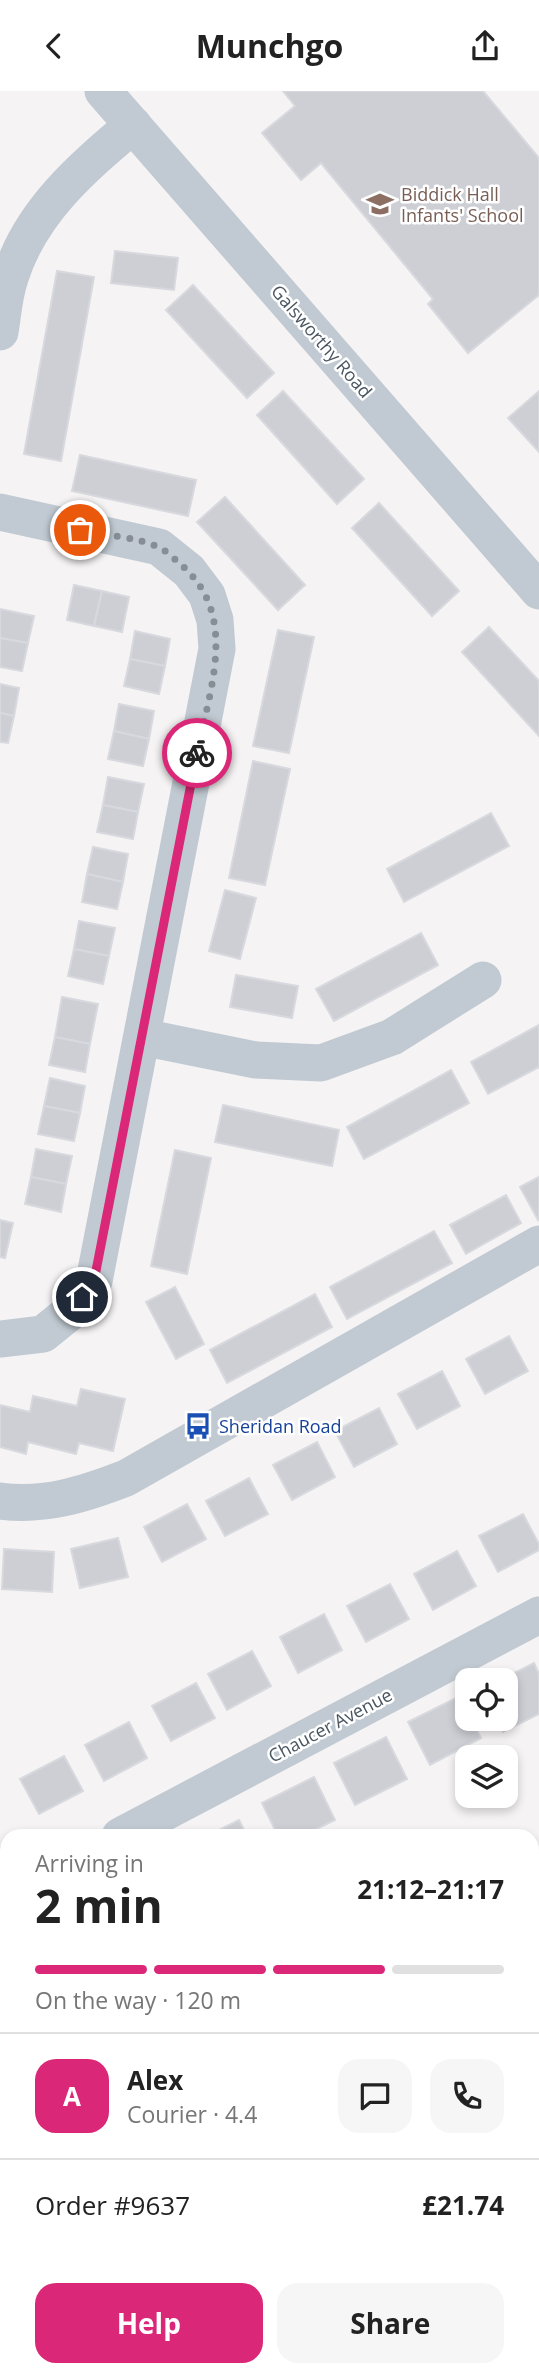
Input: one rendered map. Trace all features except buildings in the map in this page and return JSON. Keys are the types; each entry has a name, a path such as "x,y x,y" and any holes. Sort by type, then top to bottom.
{"street":[{"name":"Galsworthy Road","path":"103,91 539,591"},
{"path":"0,332 9,280 23,245 47,207 80,170 133,125"},
{"path":"0,512 159,547 189,571 207,595 215,620 217,649 94,1281 69,1313 43,1333 0,1339"},
{"path":"142,1037 257,1060 321,1063 392,1037 483,980"},
{"path":"0,1501 20,1503 75,1497 126,1478 539,1244"},
{"name":"Chaucer Avenue","path":"133,1829 539,1615"}],"way so far":[{"path":"80,530 159,547 189,571 207,595 215,620 217,649 197,753"}],"place":[{"name":"Biddick Hall Infants' School","path":"380,204"},
{"name":"Sheridan Road","path":"198,1426"}],"route":[{"path":"82,1297 94,1281 197,753"}]}
